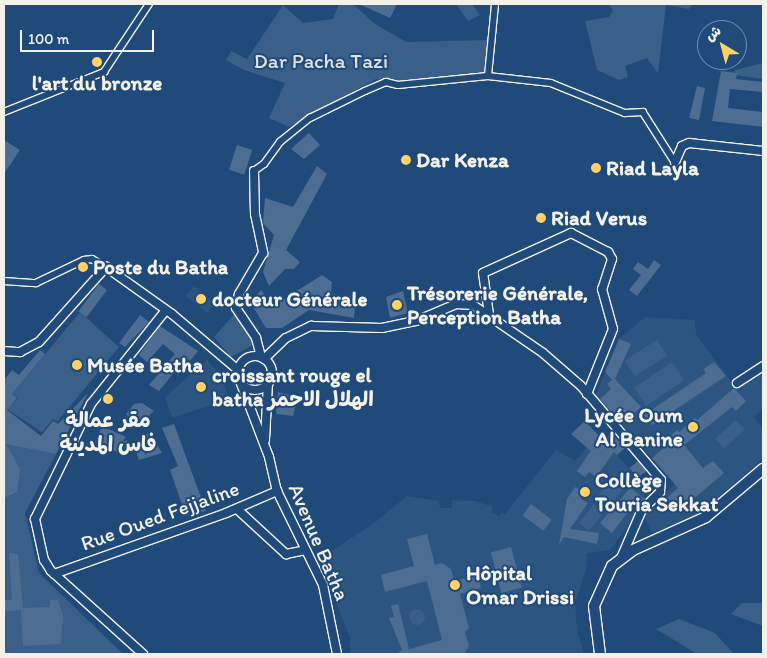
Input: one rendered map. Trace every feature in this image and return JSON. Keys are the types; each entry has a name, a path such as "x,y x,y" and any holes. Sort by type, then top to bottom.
{"main road":[{"path":"600,654 594,620 596,600 605,576 620,558 706,517 763,469"}],"street":[{"path":"4,112 104,72 148,4"},
{"path":"488,76 495,4"},
{"path":"4,281 36,283 84,260 92,259 106,266 166,310 238,370 240,381 254,389 268,382 271,370 263,358 256,338 236,308 239,294 263,254 255,214 254,171 264,164 280,142 310,118 379,85 488,76 550,83 625,113 644,112 675,162"},
{"path":"675,162 682,146 689,142 763,151"},
{"path":"489,314 484,273 571,233 608,252 612,259 602,289 613,329 587,394"},
{"path":"4,351 20,352 39,342 106,266"},
{"path":"238,370 248,357 263,358 286,338 311,326 382,328 416,321 459,303 489,314 550,358 587,394 661,480 660,492 650,502"},
{"path":"143,654 54,574 43,555 35,523 38,509 91,404 166,310"},
{"path":"737,383 763,366"},
{"name":"Avenue Batha","path":"240,381 265,444 276,491 306,550 328,602 337,654"},
{"name":"Avenue Batha","path":"265,444 268,382"},
{"name":"Rue Oued Fejjaline","path":"54,574 237,509 276,491"},
{"path":"237,509 286,554 306,550"},
{"path":"620,558 641,512"}],"shaded area":[{"name":"docteur Générale","path":"194,286 215,303 207,313 186,296"},
{"name":"Lycée Oum Al Banine","path":"645,317 695,320 696,334 736,388 763,370 763,409 754,417 763,429 763,458 703,512 652,533 643,514 675,484 596,394 619,339"},
{"name":"croissant rouge el batha الهلال الاحمر","path":"207,360 222,377 229,399 172,418 165,397"},
{"name":"Hôpital Omar Drissi","path":"599,434 637,478 651,488 643,495 648,500 610,550 587,553 586,570 575,602 577,630 584,654 350,654 350,638 319,559 373,524 407,496 439,501 440,508 452,508 452,500 476,501 493,507 491,512 499,516 502,512 505,514 556,450 575,461"}],"green space":[{"name":"Dar Pacha Tazi","path":"339,4 353,4 375,24 406,42 490,40 487,76 470,74 398,84 376,79 289,127 269,118 285,83 244,70 226,60 231,51 247,59 283,5 303,23 333,19"},
{"path":"456,4 472,4 480,15 468,21"},
{"path":"609,4 693,4 689,9 666,5 658,73 647,58 625,66 628,77 619,80 597,70 585,21 609,17 613,10"},
{"path":"763,63 763,79 734,75 735,70 747,70 747,67"},
{"path":"237,311 257,343 231,357 214,337"},
{"path":"80,312 119,347 57,422 53,419 42,432 7,409 18,398 12,394"},
{"path":"657,340 667,356 635,376 625,360"},
{"path":"672,362 684,380 646,406 634,388"},
{"path":"736,420 745,430 724,448 715,439"},
{"path":"4,443 56,454 25,513 39,573 123,654 4,654"},
{"path":"615,474 628,484 607,511 594,501"},
{"path":"594,504 604,512 589,531 579,523"},
{"path":"742,603 763,603 763,626 731,614"},
{"path":"414,609 420,609 425,614 423,623 414,625 409,620 409,614"},
{"path":"679,619 715,633 734,654 697,654 656,629"}],"building":[{"path":"359,4 397,4 390,18"},
{"path":"721,71 737,73 736,79 763,82 763,92 730,89 728,108 763,112 763,127 712,121"},
{"path":"697,86 705,88 699,120 689,118"},
{"path":"309,133 320,145 304,159 291,149"},
{"path":"4,140 20,150 4,174"},
{"path":"237,145 252,150 244,175 229,170"},
{"path":"317,166 327,174 286,250 300,262 294,269 285,269 269,286 263,272 274,235 263,223 265,198 293,207"},
{"path":"654,260 661,265 637,296 629,290 641,275 633,269 638,262 648,269"},
{"path":"322,275 332,282 331,294 356,297 354,318 309,310 282,328 266,328 250,302 261,290 273,306"},
{"path":"99,284 107,290 87,317 79,311"},
{"name":"Trésorerie Générale, Perception Batha","path":"403,291 408,313 390,318 386,297"},
{"path":"140,315 149,322 125,347 119,343"},
{"path":"160,326 198,351 190,361 186,358 159,391 149,385 175,354 163,344 147,362 139,355"},
{"path":"619,339 631,344 615,379 641,407 622,424 600,399 611,389 607,384 612,380 605,372"},
{"path":"40,350 45,354 12,394 17,398 7,410 41,436 53,421 58,424 88,393 56,454 6,444 20,469 17,492 4,498 4,380 12,370 19,375"},
{"path":"714,362 726,376 652,425 644,415 706,373 704,369"},
{"path":"734,388 746,401 736,411 732,407 684,445 703,468 713,461 724,473 691,501 682,499 669,509 662,502 678,488 652,458 673,440 670,436 677,430 679,432 695,418 697,420"},
{"path":"278,392 298,397 293,416 276,414"},
{"path":"142,403 154,411 138,426 126,414 134,404"},
{"path":"585,421 603,440 611,433 625,448 617,455 614,452 596,477 589,472 585,477 577,471 591,451 571,434"},
{"path":"174,424 206,511 186,516 170,470 178,466 162,428"},
{"path":"102,426 126,437 122,442 128,440 122,454 95,442"},
{"path":"150,433 162,453 139,460 135,448 147,444 144,435"},
{"path":"638,461 646,471 638,478 629,468"},
{"path":"575,487 585,493 581,499 588,503 570,529 599,533 597,544 564,537 559,545 567,499"},
{"path":"630,488 645,499 649,507 646,510 634,504 612,533 600,523"},
{"path":"531,504 552,520 543,531 523,515"},
{"path":"427,534 435,565 442,563 451,569 454,581 478,575 481,588 460,594 469,628 465,632 469,646 464,654 397,654 402,650 389,618 394,617 391,606 398,604 409,649 442,640 427,581 385,592 381,575 414,566 407,539"},
{"path":"511,547 522,588 502,593 491,552"},
{"path":"9,553 18,554 23,608 50,607 50,600 58,600 63,615 61,644 23,646 21,610 4,611 4,600 12,600"}],"place":[{"name":"l'art du bronze","path":"97,62"},
{"name":"Dar Kenza","path":"406,160"},
{"name":"Riad Layla","path":"596,168"},
{"name":"Riad Verus","path":"541,218"},
{"name":"Poste du Batha","path":"83,267"},
{"name":"docteur Générale","path":"201,299"},
{"name":"Trésorerie Générale, Perception Batha","path":"397,305"},
{"name":"Musée Batha","path":"77,365"},
{"name":"croissant rouge el batha الهلال الاحمر","path":"201,387"},
{"name":"مقر عمالة فاس المدينة","path":"108,399"},
{"name":"Lycée Oum Al Banine","path":"693,427"},
{"name":"Collège Touria Sekkat","path":"585,492"},
{"name":"Hôpital Omar Drissi","path":"455,585"}]}
